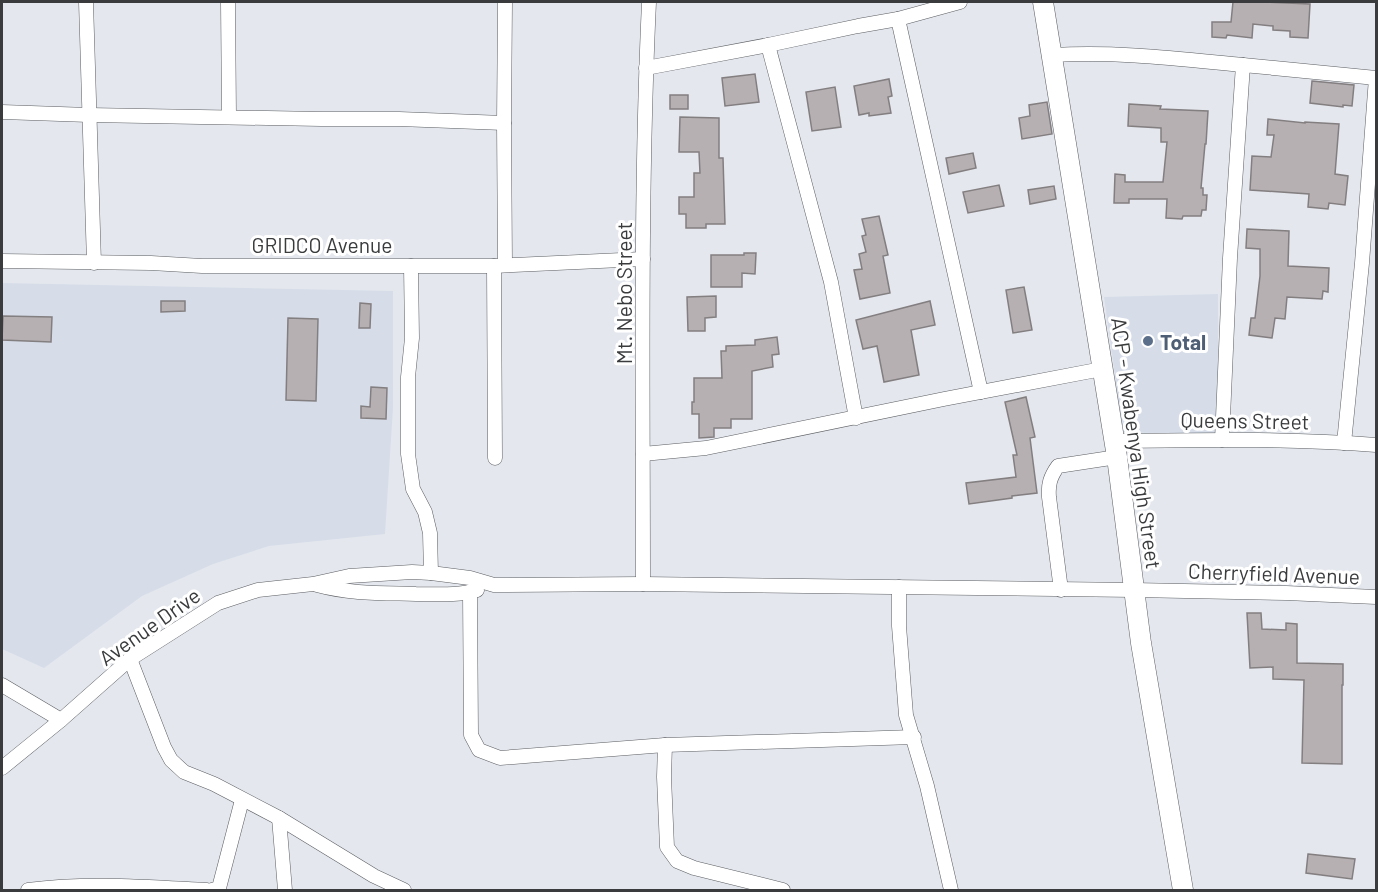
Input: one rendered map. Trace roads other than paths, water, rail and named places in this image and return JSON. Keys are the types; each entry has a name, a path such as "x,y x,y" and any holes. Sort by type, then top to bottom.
{"main road":[{"name":"ACP - Kwabenya High Street","path":"1043,2 1115,449 1141,643 1183,891"}],"street":[{"path":"86,2 94,263"},
{"path":"228,2 229,117"},
{"path":"495,458 505,2"},
{"name":"Mt. Nebo Street","path":"643,584 643,260 649,2"},
{"path":"646,68 898,19 960,2"},
{"path":"898,19 981,392"},
{"path":"768,45 831,282 856,418"},
{"path":"1053,55 1134,55 1376,78 1362,263 1344,443"},
{"path":"1221,440 1243,65"},
{"path":"2,112 504,123"},
{"name":"GRIDCO Avenue","path":"2,261 202,266 411,266 643,260"},
{"path":"411,266 412,338 408,377 408,454 413,489 425,512 430,533 431,573"},
{"path":"643,454 706,447 1102,369"},
{"name":"Queens Street","path":"1061,590 1048,487 1051,475 1058,466 1115,449 1221,440 1377,446"},
{"path":"313,584 349,576 412,572 470,578 494,585"},
{"path":"313,584 365,593 438,594 470,592 494,585"},
{"name":"Avenue Drive","path":"2,768 130,659 219,603 258,590 313,584"},
{"name":"Cherryfield Avenue","path":"494,585 643,584 1134,590 1377,597"},
{"path":"899,587 899,626 906,715 927,786 951,891"},
{"path":"470,592 471,735 478,750 500,758 665,745 914,737"},
{"path":"130,659 164,747 171,759 184,772 214,784 279,818 374,876 404,891"},
{"path":"2,685 61,720"},
{"path":"665,745 667,847 678,861 694,868 783,891"},
{"path":"28,891 57,887 96,886 210,891 219,888 243,800"},
{"path":"279,818 285,891"}],"place":[{"name":"Total","path":"1148,341"}]}
